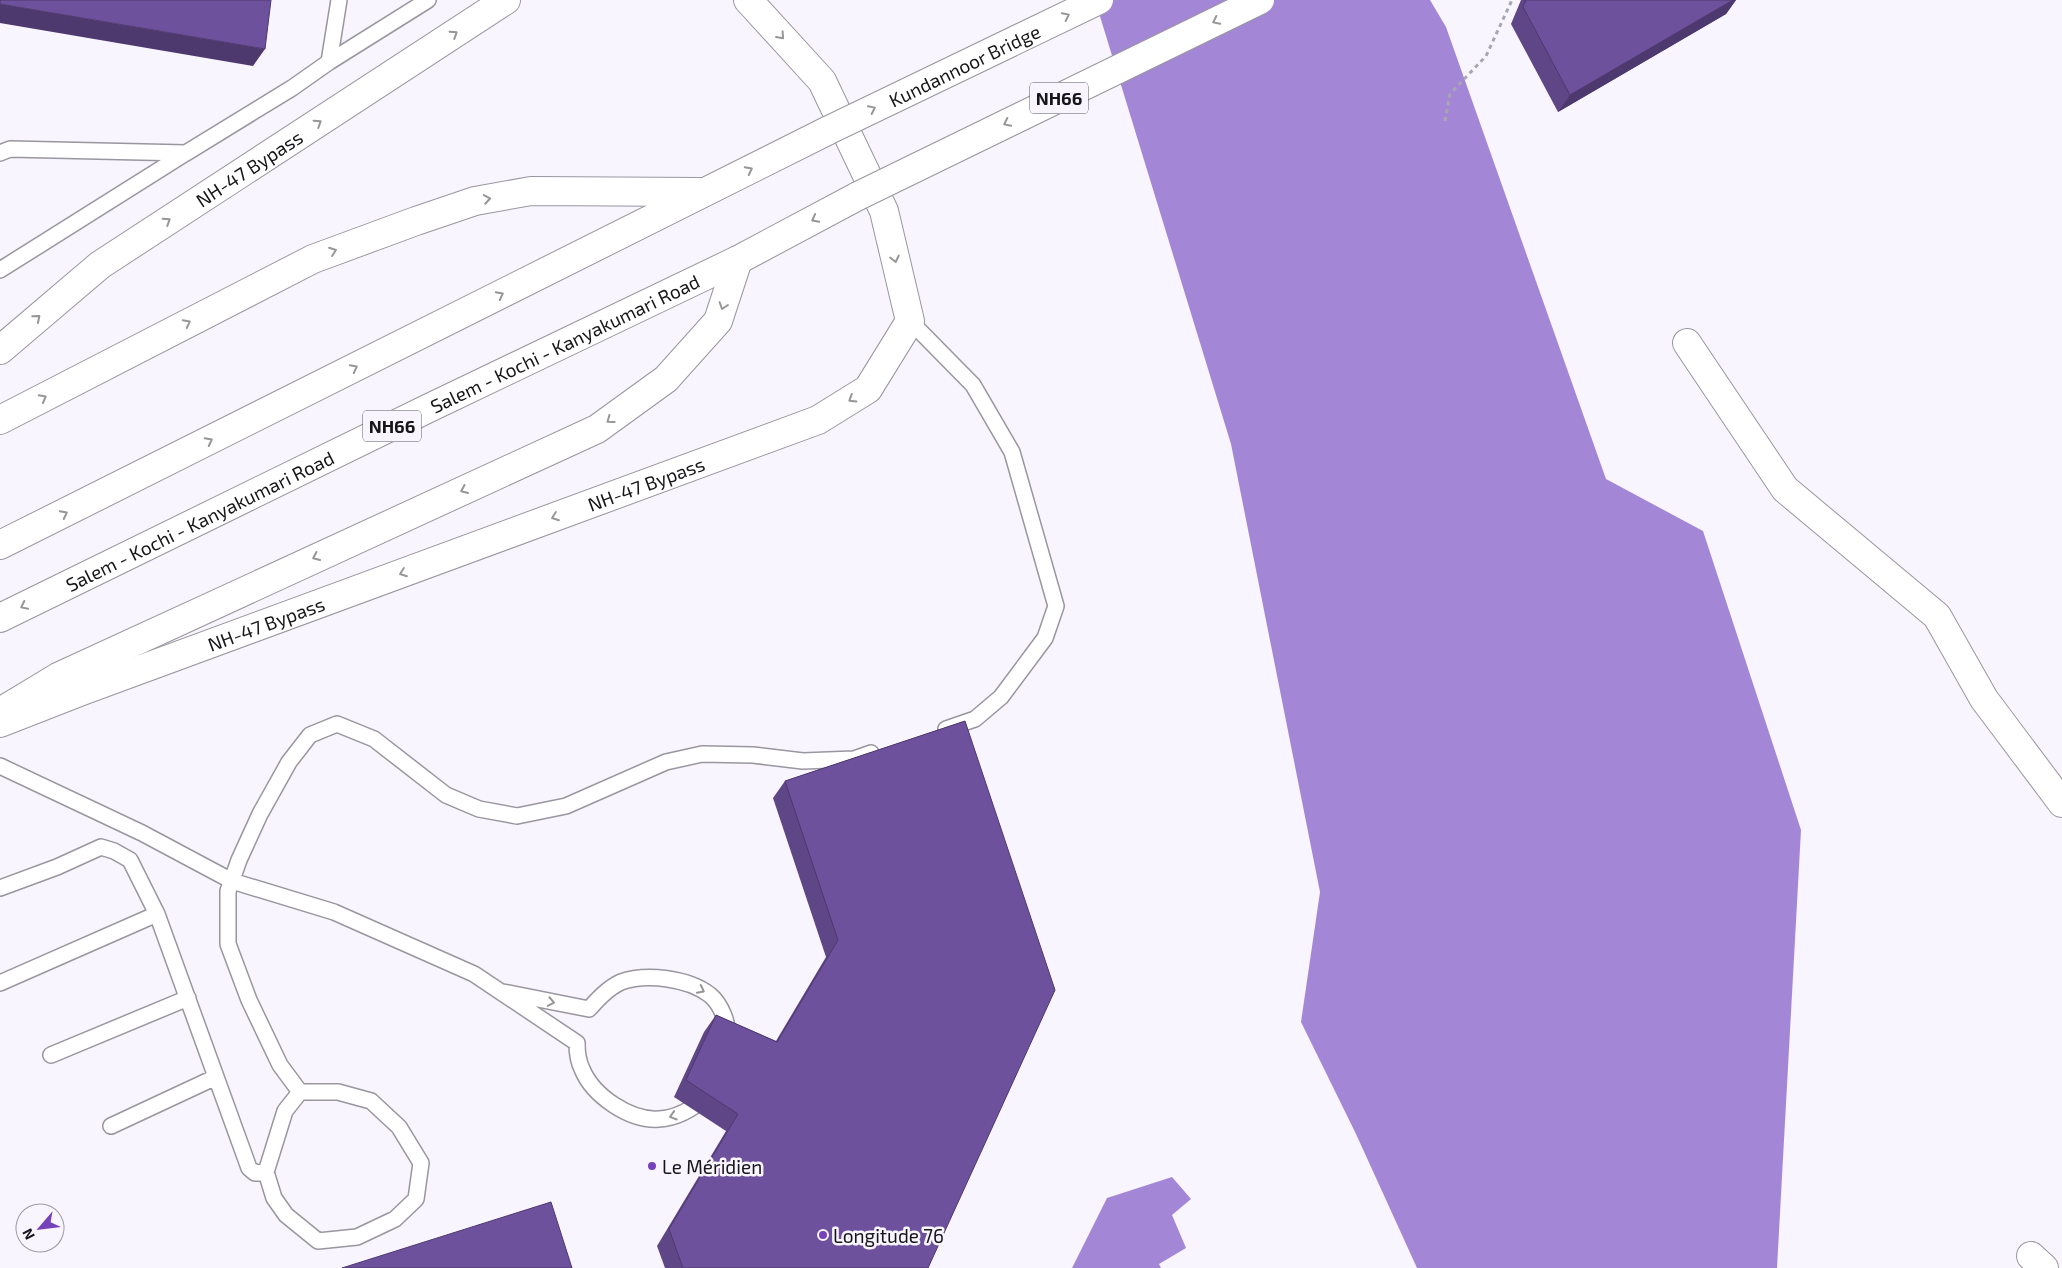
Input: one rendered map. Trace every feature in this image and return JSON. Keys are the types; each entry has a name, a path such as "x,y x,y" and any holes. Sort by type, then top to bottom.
{"main road":[{"name":"NH-47 Bypass","path":"0,350 100,265 506,0"},
{"path":"748,0 822,81 884,211 910,321"},
{"name":"Kundannoor Bridge","path":"706,192 828,130 1099,0"},
{"name":"Salem - Kochi - Kanyakumari Road","path":"0,618 428,408 738,260 858,196 1260,0"},
{"path":"0,420 312,259 475,201 531,191 706,192"},
{"path":"10,541 706,192"},
{"path":"0,712 58,677 597,430 666,379 718,321 738,260"},
{"name":"NH-47 Bypass","path":"0,723 818,420 868,389 910,321"},
{"path":"1688,343 1785,489 1937,616 1984,699 2062,803"}],"lane":[{"path":"329,62 339,0"},
{"path":"0,270 292,88 329,62 428,0"},
{"path":"0,153 10,149 186,153"},
{"path":"910,321 973,385 1012,452 1056,606 1046,638 1002,697 975,719 935,733"},
{"path":"300,1092 280,1065 272,1049 249,1000 228,944 228,891 260,814 289,762 310,734 337,724 374,739 446,796 479,810 517,816 566,806 666,762 702,754 753,755 803,761 854,759 881,750"},
{"path":"0,766 142,833 232,881 334,912 474,974 504,992 577,1043 582,1070 591,1083 604,1098 626,1113 642,1118 659,1119 672,1116 694,1108 712,1092 716,1084"},
{"path":"0,888 57,867 102,847 130,860 157,914 249,1168 255,1173 266,1172"},
{"path":"0,983 157,914"},
{"path":"504,992 588,1009 602,994 620,983 636,979 659,978 683,982 710,995 720,1008 728,1031 730,1049"},
{"path":"51,1054 188,998"},
{"path":"111,1126 216,1077"},
{"path":"300,1092 338,1092 371,1101 399,1127 421,1163 416,1199 395,1219 357,1237 318,1241 286,1215 274,1198 266,1172 285,1111 300,1092"}],"path":[{"path":"1445,121 1450,94 1486,56 1512,0"}],"shaded area":[{"path":"1095,0 1430,0 1446,27 1606,479 1703,531 1801,830 1777,1268 1417,1268 1356,1134 1301,1022 1320,892 1231,444"},
{"path":"1172,1177 1191,1199 1172,1215 1186,1248 1159,1264 1161,1268 1072,1268 1107,1198"}],"building":[{"path":"0,0 271,0 265,49 0,4"},
{"path":"1526,0 1733,0 1570,95 1523,7"},
{"name":"Le Méridien","path":"965,721 1055,990 928,1268 683,1268 669,1229 738,1114 686,1080 716,1015 777,1042 838,940 785,781"},
{"path":"551,1202 572,1268 342,1268"}],"place":[{"name":"Le Méridien","path":"652,1166"},
{"name":"Longitude 76","path":"823,1235"}]}
